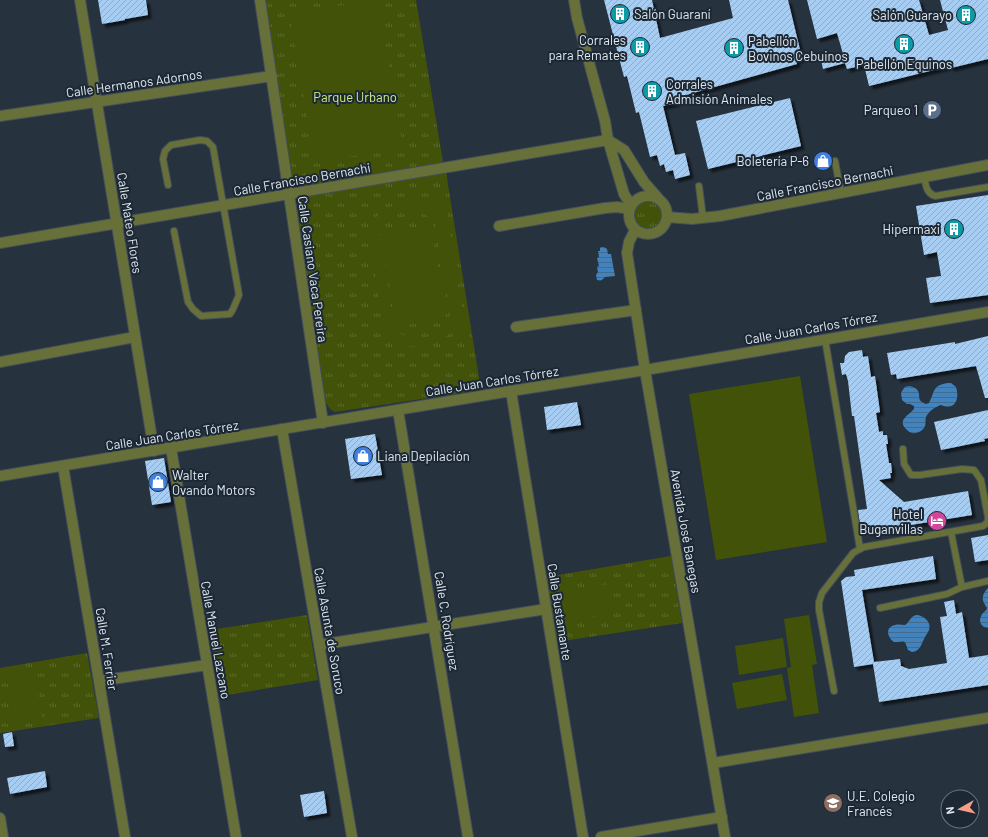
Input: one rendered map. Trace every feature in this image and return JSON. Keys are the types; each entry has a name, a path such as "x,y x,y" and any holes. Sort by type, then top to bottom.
{"street":[{"name":"Calle Mateo Flores","path":"80,0 154,451"},
{"name":"Calle Casiano Vaca Pereira","path":"260,0 323,423"},
{"path":"574,0 577,18 605,121 608,140 624,194 630,207"},
{"name":"Calle Hermanos Adornos","path":"0,116 272,76"},
{"path":"608,140 624,150 644,182 659,198 666,209 667,217 663,226 657,232 652,234 643,234 635,230 628,218 630,207 637,198 641,196 650,195 659,198"},
{"name":"Calle Francisco Bernachi","path":"0,243 608,140"},
{"name":"Calle Francisco Bernachi","path":"667,217 686,219 720,216 988,165"},
{"path":"499,226 605,208 630,207"},
{"name":"Avenida José Banegas","path":"635,230 629,242 627,253 725,837"},
{"path":"516,327 636,310"},
{"name":"Calle Juan Carlos Tórrez","path":"0,476 646,370 988,312"},
{"path":"0,362 135,337"},
{"name":"Calle Bustamante","path":"511,391 583,837"},
{"name":"Calle C. Rodríguez","path":"398,410 468,837"},
{"name":"Calle Asunta de Soruco","path":"282,429 352,837"},
{"name":"Calle Manuel Lazcano","path":"171,448 236,837"},
{"name":"Calle M. Ferrier","path":"63,466 125,837"},
{"path":"319,645 546,609"},
{"path":"99,681 207,665"},
{"path":"713,763 988,718"},
{"path":"601,837 722,817"},
{"path":"0,818 3,837"}],"lane":[{"path":"168,185 163,159 165,151 171,146 200,140 207,141 213,147 239,295 230,314 201,316 188,302 174,231"},
{"path":"835,161 842,193"},
{"path":"924,177 928,191 935,196 988,187"},
{"path":"699,186 703,218"},
{"path":"825,339 860,549"},
{"path":"834,691 819,610 819,602 822,593 853,553 864,547 983,526 987,523 988,518 981,480 974,470 962,469 911,475 904,464 903,449"},
{"path":"951,532 962,587"},
{"path":"880,608 947,594 962,587 988,581"}],"green space":[{"name":"Parque Urbano","path":"263,0 416,0 443,162 303,186 296,184 292,179"},
{"path":"378,0 403,148 315,162 290,14"},
{"path":"446,172 481,390 335,412 330,409 325,401 294,211 304,196"},
{"path":"444,198 465,329 452,331 442,340 432,344 416,347 400,343 387,332 383,325 369,237 370,229 378,215 384,210 391,206 407,203 420,204 433,209 431,200","holes":["408,211 427,215 435,224 450,313 447,322 442,329 427,338 419,339 401,334 394,329 379,230 383,222 390,216"]},
{"path":"648,201 658,205 662,215 658,225 648,229 638,225 634,215 638,205"},
{"path":"431,225 446,318 396,326 381,233"},
{"path":"800,376 827,542 716,560 689,394"},
{"path":"671,556 682,623 556,642 546,577"},
{"path":"610,584 615,613 566,621 562,591"},
{"path":"307,615 318,680 221,696 210,630"},
{"path":"809,615 817,664 812,665 819,713 794,717 787,668 791,667 784,619"},
{"path":"783,638 787,667 739,675 735,646"},
{"path":"87,653 99,718 0,733 0,668"},
{"path":"35,669 42,719 14,723 7,673"},
{"path":"782,674 787,700 737,709 732,683"}],"water":[{"path":"601,247 607,249 608,254 611,254 615,276 597,280 597,267 599,266 597,258 599,257 598,251 600,251"},
{"path":"951,383 956,387 957,400 955,403 950,406 941,405 932,410 926,417 924,428 920,432 911,433 908,431 904,426 903,420 914,409 914,406 907,404 902,400 901,393 905,387 910,386 916,388 919,393 920,400 926,404 929,403 933,392 939,385"},
{"path":"988,588 988,628 982,625 980,619 982,614 987,609 983,601 983,597"},
{"path":"917,615 927,620 930,627 920,647 912,652 908,650 906,643 894,642 890,638 888,630 895,625 907,624"}],"building":[{"path":"98,0 146,0 148,15 102,24"},
{"path":"604,0 652,0 660,38 733,18 729,0 788,0 802,58 796,61 797,64 675,98 677,103 663,106 675,155 685,153 690,175 675,179 673,170 666,172 664,164 660,166 657,155 650,157 639,112 636,113 627,76 624,77"},
{"path":"807,0 919,0 929,35 948,30 940,0 988,0 988,59 951,68 950,66 869,86 864,65 847,69 845,63 823,69 821,60 843,54 837,33 817,39"},
{"name":"Pabellón Bovinos Cebuinos","path":"790,98 801,146 708,169 696,121"},
{"name":"Hipermaxi","path":"988,195 988,295 930,303 926,278 941,276 937,252 924,255 916,206"},
{"path":"988,336 988,398 985,398 976,366 897,379 896,374 891,375 887,353 955,342 955,344"},
{"path":"862,350 863,357 868,356 871,377 875,376 880,412 876,413 879,432 883,431 883,435 887,435 888,444 886,444 889,463 891,463 891,478 879,480 904,502 968,491 972,515 868,532 867,523 860,524 858,510 867,509 848,381 846,374 842,375 840,363 844,363 845,356 849,352"},
{"path":"577,402 581,425 547,430 544,407"},
{"path":"988,410 988,438 984,439 985,441 941,450 934,422"},
{"path":"375,434 382,475 351,479 345,439"},
{"name":"Walter Ovando Motors","path":"164,458 171,502 152,505 145,461"},
{"path":"988,535 988,560 975,562 971,538"},
{"path":"933,556 936,579 862,590 874,662 900,659 901,666 909,669 947,663 940,617 947,616 944,602 954,600 956,614 962,612 969,658 988,655 988,685 879,702 873,664 854,667 841,581 846,577 855,576 854,570"},
{"path":"12,732 14,746 5,747 3,734"},
{"path":"45,771 47,787 10,794 7,778"},
{"path":"324,791 327,813 304,817 300,795"}],"place":[{"name":"Salón Guaraní","path":"620,14"},
{"name":"Salón Guarayo","path":"966,15"},
{"name":"Pabellón Equinos","path":"904,44"},
{"name":"Corrales para Remates","path":"640,47"},
{"name":"Pabellón Bovinos Cebuinos","path":"734,48"},
{"name":"Corrales Admisión Animales","path":"652,91"},
{"name":"Parqueo 1","path":"932,110"},
{"name":"Boletería P-6","path":"823,161"},
{"name":"Hipermaxi","path":"954,229"},
{"name":"Liana Depilación","path":"363,456"},
{"name":"Walter Ovando Motors","path":"158,482"},
{"name":"Hotel Buganvillas","path":"937,521"},
{"name":"U.E. Colegio Francés","path":"833,803"}]}
